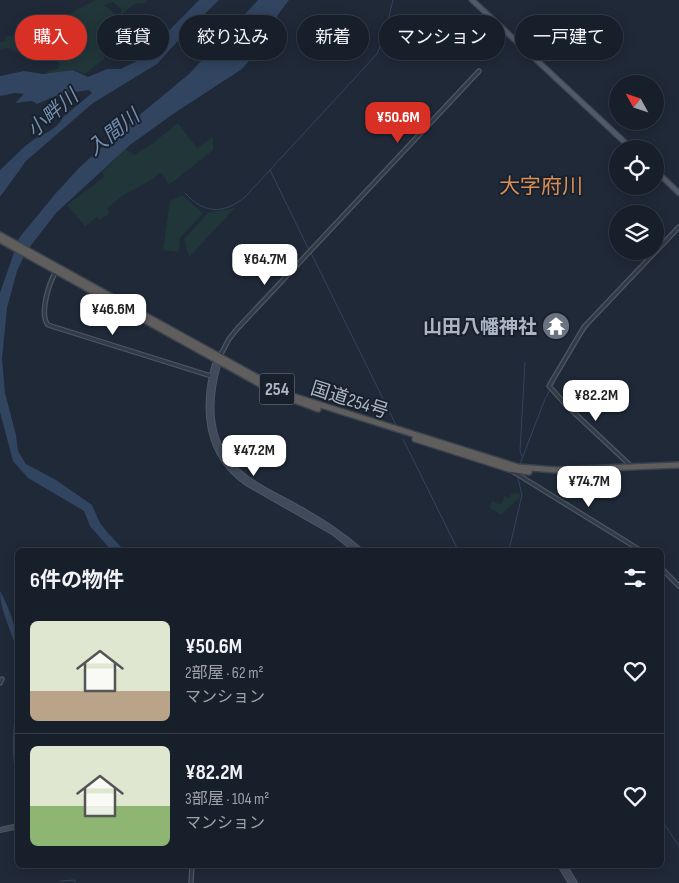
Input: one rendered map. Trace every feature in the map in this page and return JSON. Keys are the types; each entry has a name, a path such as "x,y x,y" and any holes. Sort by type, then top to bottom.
{"highway":[{"name":"国道254号","path":"0,235 55,269"},
{"name":"国道254号","path":"0,240 277,393 298,402 509,469"},
{"name":"国道254号","path":"218,360 290,396 520,469"},
{"name":"254","path":"509,469 556,470 679,466"},
{"name":"254","path":"520,469 532,472 679,466"}],"main road":[{"path":"472,0 622,140"},
{"path":"664,179 679,193"},
{"path":"218,360 211,376 207,403 211,432 219,453 228,466 248,484 334,533 353,548"},
{"path":"218,360 212,390 211,413 215,434 228,462 246,477 330,526 358,548"},
{"path":"0,830 15,827"},
{"path":"563,868 571,883"},
{"path":"564,868 575,883"}],"street":[{"path":"218,360 221,351 237,329 479,71"},
{"path":"632,467 567,406 549,386 588,323 679,227"},
{"path":"55,269 45,303 45,319 48,325 211,376"},
{"path":"509,469 637,548"},
{"path":"520,469 528,481"},
{"path":"528,481 528,476 532,472"},
{"path":"664,571 679,586"},
{"path":"191,883 192,868"}],"green space":[{"path":"96,0 146,0 146,3 134,4 121,15 121,9 113,2 104,5 116,15 97,15 97,60 103,60 85,74 76,70 48,76 47,71 58,69 60,64 54,60 87,60 87,15 69,15"},
{"path":"15,34 15,51 8,48 0,49 0,42 6,41 5,37"},
{"path":"178,123 197,148 213,137 213,150 173,182 168,184 165,177 160,173 107,208 110,213 100,220 97,217 85,226 67,205 104,177 102,172 126,149 134,155"},
{"path":"182,195 203,213 180,238 179,252 163,250 170,201"},
{"path":"236,207 189,257 184,239 208,213"},
{"path":"515,492 521,496 501,515 490,508 492,501 501,505 505,496 509,498"}],"water":[{"path":"199,0 219,0 204,15 184,15"},
{"path":"258,0 289,0 278,15 244,15"},
{"path":"179,20 179,40 169,51 169,31"},
{"path":"139,60 161,60 93,103 26,161 0,197 0,170 29,143 57,126 63,117 92,93 89,90 61,94 37,104 32,101 15,103 24,94 15,93 0,96 0,76 24,71 43,74 73,70 88,77 107,69 121,69"},
{"path":"202,60 250,60 242,69 173,114 130,145 56,213 26,252 17,271 7,308 2,359 5,393 16,435 18,451 26,464 56,480 92,505 100,523 122,548 109,548 90,526 84,511 28,478 13,461 0,412 0,293 19,238 80,167 189,74"},
{"path":"0,591 13,622 15,647 2,607"},
{"path":"15,715 15,771 13,743"}],"waterway":[{"path":"185,193 199,205 214,210 230,206 246,196 377,54 383,40 393,0"},
{"path":"270,170 309,250"},
{"path":"667,242 679,230"},
{"path":"311,253 397,427"},
{"path":"577,342 592,321"},
{"path":"522,456 520,451 525,362"},
{"path":"520,464 545,399 564,364"},
{"path":"403,439 457,548"},
{"path":"509,548 522,495 518,478"},
{"path":"664,824 679,846"},
{"path":"60,881 75,880 75,883"}],"place":[{"name":"山田八幡神社","path":"556,326"}],"district":[{"name":"大字府川","path":"541,186"}],"water label":[{"name":"小畔川","path":"52,113"},
{"name":"入間川","path":"113,132"}]}
